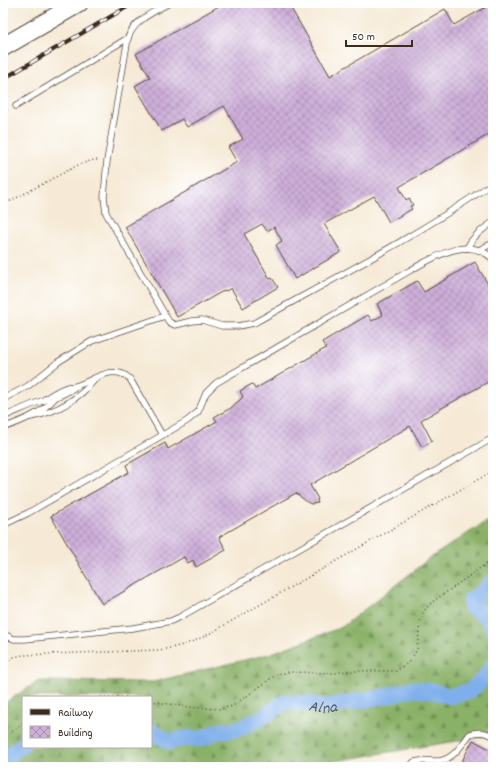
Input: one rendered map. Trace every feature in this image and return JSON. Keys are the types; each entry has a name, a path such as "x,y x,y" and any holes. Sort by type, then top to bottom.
{"highway":[{"path":"3,33 55,3"},
{"path":"3,47 79,3"}],"lane":[{"path":"169,3 146,16 131,30 128,38 107,161 104,197 106,213 169,322 175,325 202,320 222,326 238,326 254,323 407,239 454,210 493,183"},
{"path":"16,106 128,38"},
{"path":"467,248 477,234 493,222"},
{"path":"479,250 489,245"},
{"path":"3,525 28,513 161,432 194,416 200,408 206,393 225,377 434,258 451,250 467,248 479,250 493,259"},
{"path":"3,399 28,386 58,362 92,341 165,316"},
{"path":"3,417 69,392 76,386 97,376 108,373 116,373 130,379 161,432"},
{"path":"3,428 31,417 44,414 77,398 97,376"},
{"path":"42,401 66,387 76,386"},
{"path":"31,417 49,405 55,398"},
{"path":"3,645 5,635 25,639 132,628 170,620 226,591 493,438"},
{"path":"410,767 414,762 422,760 442,761 453,755 470,734 485,732 493,736"}],"path":[{"path":"3,205 80,164 94,160 107,161"},
{"path":"3,663 14,657 24,655 162,650 194,641 216,630 493,471"},
{"path":"152,701 187,707 220,709 233,706 277,674 289,672 335,673 347,671 382,672 396,670 408,663 417,650 420,622 424,611 431,602 493,559"},
{"path":"3,739 22,724"}],"green space":[{"path":"493,517 493,735 323,763 320,767 3,767 3,704 39,681 153,682 269,654 342,627 430,558"}],"building":[{"path":"224,3 288,3 330,76 445,9 454,25 488,6 493,16 493,132 399,187 406,200 409,198 413,205 410,206 412,209 389,222 374,196 324,224 341,252 295,279 276,245 282,241 274,227 267,231 262,224 244,234 270,279 272,278 278,287 243,308 231,288 177,317 125,227 237,162 228,147 243,139 224,106 187,127 182,119 162,131 135,86 150,77 136,54"},
{"path":"475,262 493,293 493,379 421,420 432,441 422,447 410,426 310,485 318,499 318,503 311,504 296,493 219,537 226,550 196,567 193,560 188,563 184,557 102,604 51,516 129,472 126,465 165,443 168,449 217,421 214,417 231,408 243,397 240,391 252,384 255,389 326,348 322,342 368,315 372,321 383,315 377,304 417,281 424,292"},
{"path":"473,740 493,751 493,767 459,767"}],"waterway":[{"name":"Alna","path":"493,581 487,588 471,600 471,607 487,617 493,629"},
{"name":"Alna","path":"152,732 170,742 186,738 201,739 218,731 238,729 263,717 285,702 304,703 325,707 386,696 410,689 433,691 450,696 470,691 487,675 493,665"},
{"name":"Alna","path":"3,760 22,745"}],"railway":[{"path":"3,79 134,3"}]}
